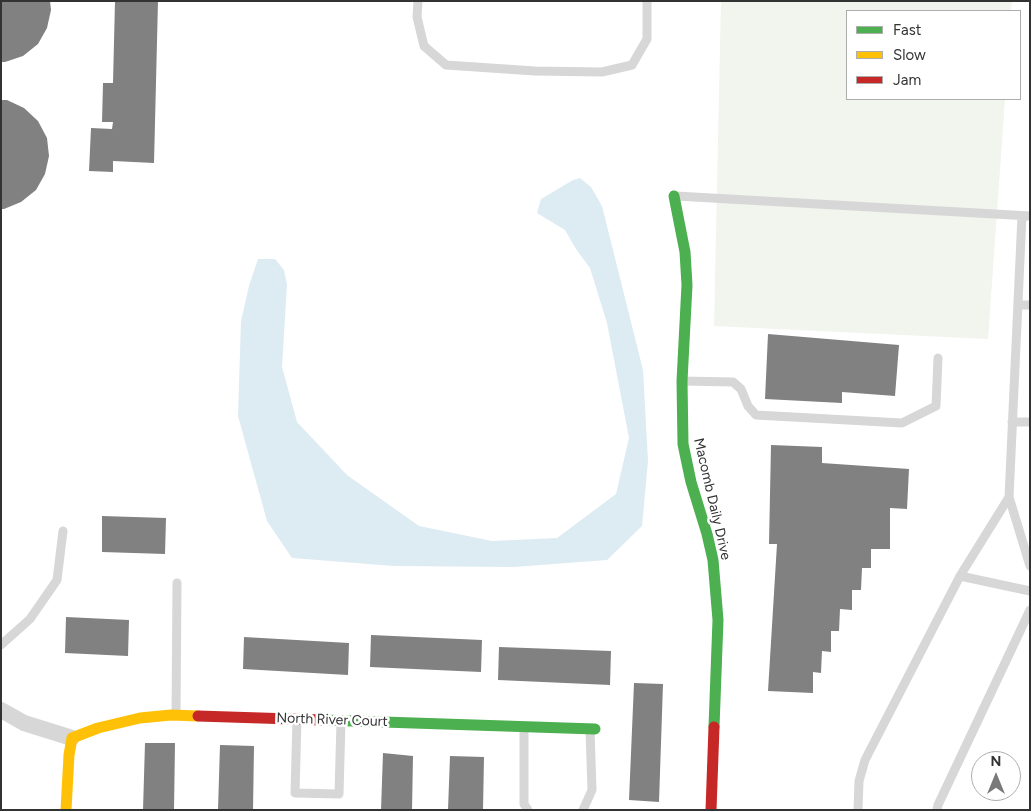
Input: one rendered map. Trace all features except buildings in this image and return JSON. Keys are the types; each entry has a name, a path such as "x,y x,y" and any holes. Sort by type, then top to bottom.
{"street":[{"name":"Macomb Daily Drive","path":"674,196 685,252 687,285 682,381 683,444 691,482 713,560 718,620 711,810"},
{"path":"1,710 24,723 72,738 66,810"},
{"name":"North River Court","path":"72,738 98,728 140,718 176,715 592,729"}],"lane":[{"path":"418,1 417,17 424,46 446,65 535,71 602,72 632,65 647,39 647,1"},
{"path":"674,196 1026,216 1018,304 1009,497 1030,566"},
{"path":"1018,304 1030,305"},
{"path":"682,381 732,382 741,389 748,406 756,415 902,422 936,406 938,358"},
{"path":"1012,422 1030,422"},
{"path":"858,810 860,781 865,760 960,576 1009,497"},
{"path":"1,645 30,619 57,580 63,531"},
{"path":"960,576 1030,591"},
{"path":"176,715 177,582"},
{"path":"937,810 1030,610"},
{"path":"297,719 295,793 339,794 341,721"},
{"path":"524,727 524,804 528,810"},
{"path":"583,810 592,790 592,729"}],"shaded area":[{"path":"721,1 1012,1 1011,10 846,10 846,100 1005,100 988,339 714,326"},
{"path":"580,178 591,187 602,206 643,370 648,461 642,526 607,560 514,567 394,566 292,558 267,521 238,416 241,321 249,286 258,259 275,259 284,270 287,285 282,367 297,422 347,475 419,526 492,541 557,538 616,494 629,438 607,323 590,268 565,230 537,213 541,199 573,180"}],"traffic: fast":[{"path":"674,196 685,252 687,285 682,381 683,444 691,482 713,560 718,620 714,727"},
{"path":"323,720 595,729"}],"traffic: slow":[{"path":"66,810 69,755 72,738 98,728 140,718 171,715 198,716"}],"traffic: jam":[{"path":"198,716 323,720"},
{"path":"711,810 714,727"}]}
